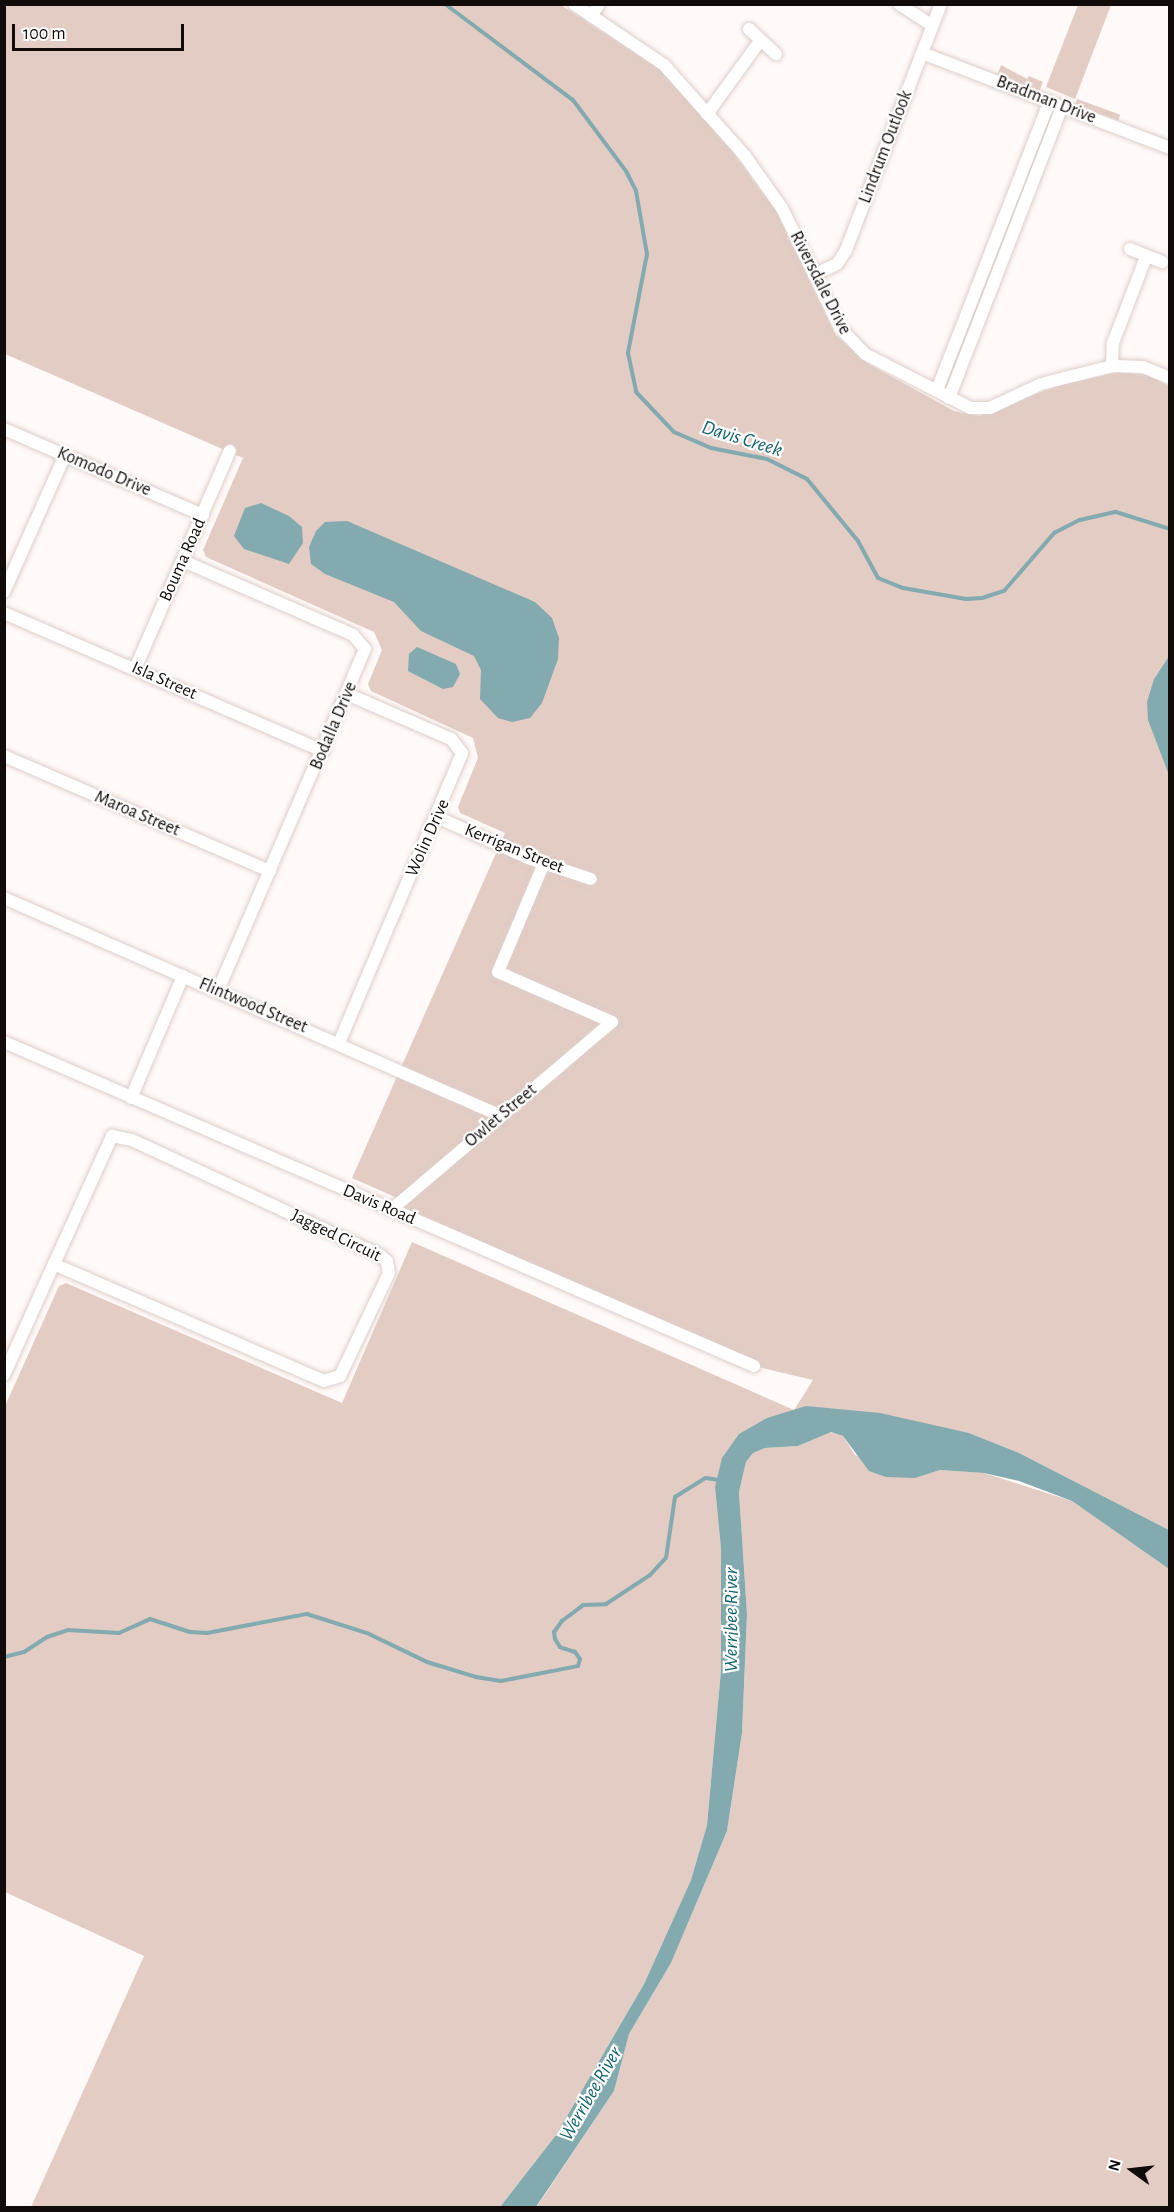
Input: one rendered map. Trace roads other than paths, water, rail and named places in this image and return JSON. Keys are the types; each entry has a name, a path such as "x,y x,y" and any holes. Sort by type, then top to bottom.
{"street":[{"name":"Riversdale Drive","path":"574,4 664,65 771,191 833,317 856,348 970,408 984,409 1059,378 1112,366 1143,367 1170,378"},
{"path":"591,16 599,4"},
{"path":"899,4 933,26"},
{"name":"Lindrum Outlook","path":"814,275 834,266 843,256 941,4"},
{"path":"749,29 776,54"},
{"path":"707,114 760,41"},
{"name":"Bradman Drive","path":"922,53 1170,148"},
{"path":"937,390 1049,102"},
{"path":"949,398 1062,106"},
{"path":"1017,183 1031,188"},
{"path":"1130,249 1163,262"},
{"path":"1112,366 1113,343 1146,257"},
{"path":"973,298 986,304"},
{"name":"Komodo Drive","path":"4,429 202,515"},
{"name":"Bouma Road","path":"135,669 230,451"},
{"path":"4,592 8,574 65,455"},
{"name":"Bodalla Drive","path":"183,561 358,638 364,645 364,654 218,991"},
{"name":"Isla Street","path":"4,613 323,751"},
{"name":"Wolin Drive","path":"339,1043 461,763 461,748 451,739 347,694"},
{"name":"Maroa Street","path":"4,756 270,871"},
{"name":"Kerrigan Street","path":"437,818 544,863 591,879"},
{"name":"Owlet Street","path":"391,1210 612,1022 498,972 544,863"},
{"name":"Flintwood Street","path":"4,898 501,1116"},
{"path":"130,1098 183,976"},
{"name":"Davis Road","path":"5,1045 754,1366"},
{"name":"Jagged Circuit","path":"4,1375 54,1264 112,1136 132,1140 380,1255 387,1261 389,1273 340,1376 324,1381 54,1264"}],"water":[{"path":"261,503 289,516 302,527 303,543 289,564 244,549 234,536 245,508"},
{"path":"347,521 535,602 552,618 559,638 558,659 542,703 530,718 512,722 498,718 480,699 481,670 474,656 421,631 394,602 325,574 311,564 309,547 316,531 325,522"},
{"path":"417,647 456,664 460,674 453,687 443,689 408,671 409,654"},
{"path":"1169,656 1169,775 1148,720 1147,702 1154,679"},
{"name":"Werribee River","path":"806,1406 880,1413 969,1433 1019,1453 1169,1530 1169,1569 1072,1501 1019,1481 984,1473 940,1470 915,1478 886,1477 869,1471 843,1436 831,1432 798,1446 765,1448 753,1453 746,1462 739,1492 747,1614 742,1733 727,1831 671,1963 629,2034 614,2091 536,2207 500,2207 556,2135 644,1984 691,1880 707,1825 721,1670 721,1549 715,1487 722,1458 739,1434 767,1418"}],"waterway":[{"name":"Davis Creek","path":"445,4 573,100 626,171 636,191 647,254 628,353 636,392 674,432 711,448 767,459 807,479 858,541 878,578 903,588 966,599 982,598 1004,591 1054,533 1080,520 1116,512 1170,529"},
{"path":"4,1657 24,1652 47,1637 68,1630 119,1633 150,1619 190,1632 207,1633 307,1614 367,1633 427,1662 476,1677 501,1681 578,1666 580,1659 575,1652 560,1647 555,1639 554,1632 562,1621 583,1605 606,1604 650,1575 666,1558 675,1497 706,1478 719,1480"}]}
